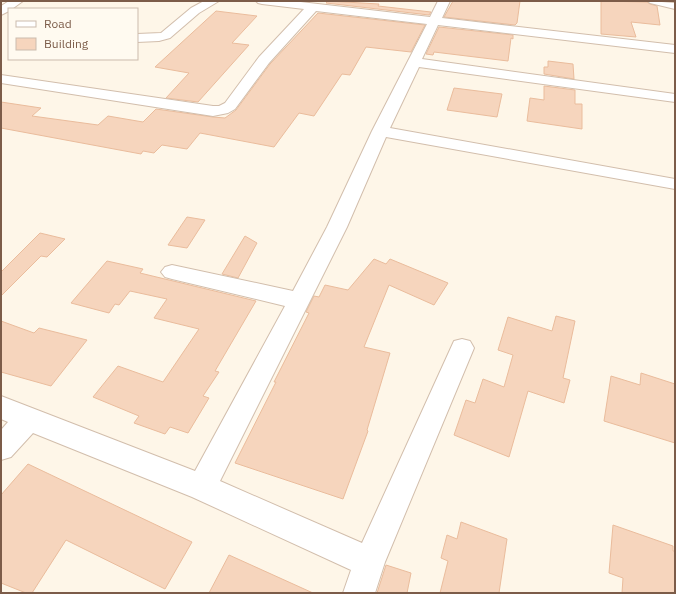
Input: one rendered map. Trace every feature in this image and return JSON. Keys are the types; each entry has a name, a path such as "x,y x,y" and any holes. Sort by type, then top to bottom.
{"street":[{"path":"1,11 17,1"},
{"path":"138,38 154,39 170,34 194,12 213,1"},
{"path":"262,1 675,49"},
{"path":"202,487 300,301 337,227 380,131 444,1"},
{"path":"654,1 675,6"},
{"path":"1,79 205,110 223,110 230,106 264,60 312,7"},
{"path":"414,62 675,98"},
{"path":"380,131 675,184"},
{"path":"172,272 300,301"},
{"path":"359,593 369,562 462,348"},
{"path":"1,407 202,487 369,562"},
{"path":"1,448 28,419"}],"building":[{"path":"328,1 379,4 378,6 431,12 429,15 326,3"},
{"path":"453,1 520,1 517,23 515,25 444,17"},
{"path":"601,1 647,2 657,6 660,25 631,22 636,37 601,34"},
{"path":"216,11 257,16 232,43 249,45 198,102 166,98 189,73 155,67"},
{"path":"318,13 425,25 411,52 366,47 350,75 342,74 314,116 299,113 274,147 200,133 187,149 162,145 154,153 143,151 141,154 1,128 1,102 41,108 32,116 98,125 108,116 143,122 156,109 225,118 236,110 270,64"},
{"path":"439,27 513,35 513,39 511,38 508,61 434,52 433,55 426,54"},
{"path":"548,61 573,64 574,79 544,74 544,67 548,67"},
{"path":"544,86 575,90 575,104 582,104 582,129 527,121 530,98 544,100"},
{"path":"454,88 502,94 497,117 447,110"},
{"path":"187,217 205,220 187,248 168,245"},
{"path":"40,233 65,239 47,257 41,256 1,296 1,272"},
{"path":"245,236 257,243 238,278 222,274"},
{"path":"374,259 386,264 390,259 448,283 434,305 389,285 364,347 390,353 367,430 368,431 343,499 235,463 309,313 306,312 314,296 319,297 325,285 348,290"},
{"path":"107,261 143,269 140,273 256,301 215,371 219,372 203,396 209,398 188,433 170,427 165,434 134,423 139,416 93,397 118,366 163,382 199,329 154,318 167,299 130,291 119,305 115,304 109,313 71,303"},
{"path":"556,316 575,321 563,378 570,380 564,403 528,391 509,457 454,435 466,400 475,403 483,379 504,387 513,355 498,350 508,317 552,331"},
{"path":"1,321 34,333 39,328 87,340 51,386 1,372"},
{"path":"641,373 675,384 675,443 604,421 611,376 640,385"},
{"path":"28,464 192,542 165,589 66,540 32,593 26,593 1,583 1,495"},
{"path":"461,522 507,539 499,593 440,593 448,561 441,558 447,535 457,539"},
{"path":"613,525 673,546 673,551 675,551 675,593 622,593 623,578 609,573"},
{"path":"229,555 313,593 209,593"},
{"path":"386,565 411,573 407,593 377,593"}]}
